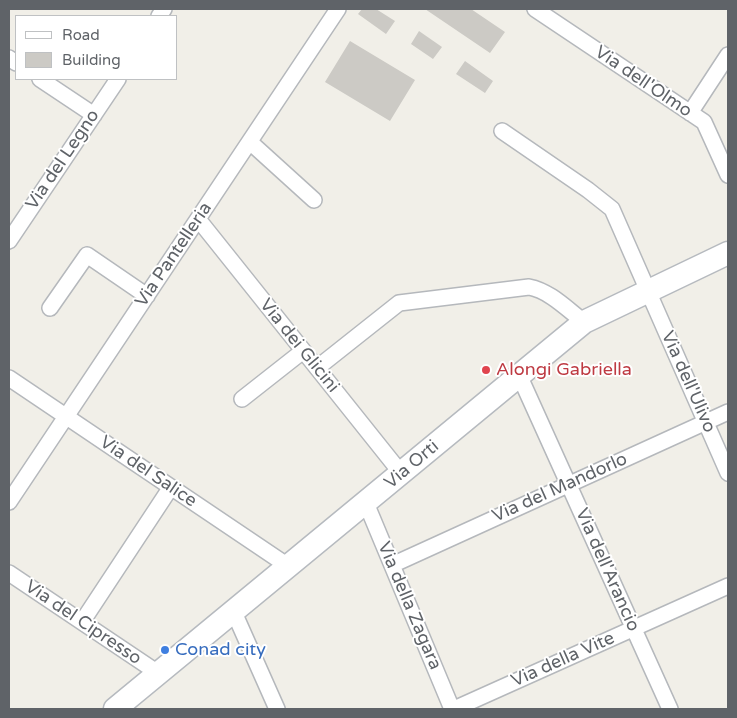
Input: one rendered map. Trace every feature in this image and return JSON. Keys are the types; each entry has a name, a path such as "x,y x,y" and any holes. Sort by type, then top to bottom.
{"street":[{"name":"Via Pantelleria","path":"9,502 338,9"},
{"name":"Via dell'Olmo","path":"542,11 704,122 728,174"},
{"path":"690,113 728,55"},
{"path":"42,80 94,115"},
{"name":"Via del Legno","path":"9,241 117,80"},
{"name":"Via dell'Ulivo","path":"502,131 588,190 612,209 728,473"},
{"path":"250,142 314,200"},
{"name":"Via dei Glicini","path":"198,219 401,473"},
{"path":"50,308 87,254 146,296"},
{"name":"Via Orti","path":"115,709 584,322 647,290 726,259"},
{"path":"317,368 398,303 529,287 540,289 548,294 584,322"},
{"path":"242,399 303,350"},
{"name":"Via dell'Arancio","path":"520,376 670,709"},
{"name":"Via del Salice","path":"9,378 288,566"},
{"name":"Via del Mandorlo","path":"392,565 728,412"},
{"path":"82,622 171,487"},
{"name":"Via della Zagara","path":"366,503 453,709"},
{"name":"Via del Cipresso","path":"9,573 158,673"},
{"name":"Via della Vite","path":"453,709 728,586"},
{"path":"233,610 277,709"}],"building":[{"path":"362,9 376,9 395,21 386,34 358,14"},
{"path":"425,9 471,9 505,32 490,53"},
{"path":"419,31 442,47 433,59 411,44"},
{"path":"350,41 415,80 390,121 325,82"},
{"path":"465,61 493,81 485,93 456,74"}],"place":[{"name":"Alongi Gabriella","path":"486,370"},
{"name":"Conad city","path":"165,650"}]}
